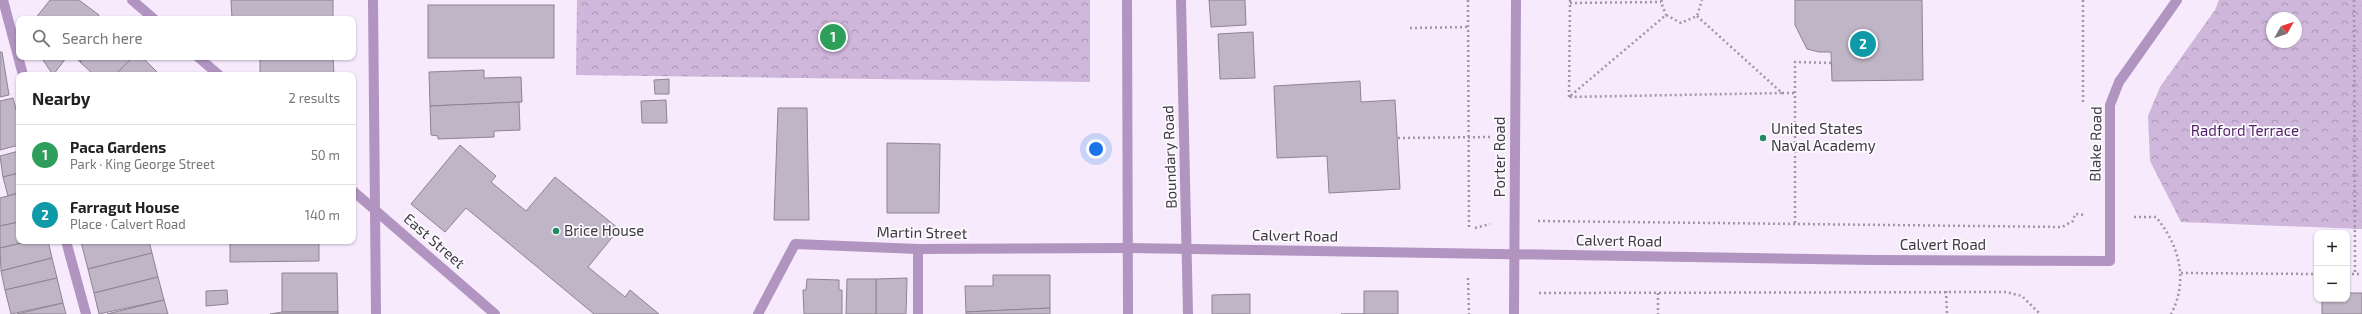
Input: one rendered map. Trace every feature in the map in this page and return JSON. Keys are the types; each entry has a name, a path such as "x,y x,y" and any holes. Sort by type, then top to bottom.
{"street":[{"path":"3,0 16,49"},
{"path":"132,0 151,16"},
{"path":"373,0 376,314"},
{"path":"1127,0 1128,314"},
{"name":"Boundary Road","path":"1181,0 1188,249 1188,314"},
{"name":"Porter Road","path":"1514,314 1516,0"},
{"name":"Blake Road","path":"2110,261 2110,105 2119,82 2176,0"},
{"path":"19,60 22,72"},
{"path":"202,60 216,72"},
{"name":"East Street","path":"356,194 495,314"},
{"path":"67,244 86,314"},
{"name":"Martin Street","path":"758,314 795,244 918,249 1128,248"},
{"name":"Calvert Road","path":"1128,248 2110,261"},
{"path":"918,249 918,314"}],"path":[{"path":"1468,0 1468,214"},
{"path":"1569,97 1570,2 1661,1 1666,15 1681,23 1697,16 1702,0"},
{"path":"2354,0 2355,274"},
{"path":"1569,97 1666,15"},
{"path":"1697,16 1782,93"},
{"path":"1410,28 1468,27"},
{"path":"1795,223 1795,62 1831,63"},
{"path":"1569,97 1795,93"},
{"path":"1398,138 1515,137"},
{"path":"1461,230 1514,220 2062,227 2073,221 2075,214 2109,217 2156,217 2168,232 2177,249 2181,273 2177,301 2171,314"},
{"path":"2181,273 2314,274"},
{"path":"2350,274 2362,274"},
{"path":"1946,291 1947,314"},
{"path":"1514,292 2006,292 2022,296 2040,314"},
{"path":"1658,292 1658,314"}],"green space":[{"path":"577,0 1090,0 1090,82 576,75"},
{"name":"Radford Terrace","path":"2219,0 2362,0 2362,229 2181,222 2150,161 2148,116 2160,87 2215,10"}],"building":[{"path":"50,0 79,0 99,15 98,16 37,16"},
{"path":"231,0 333,0 333,16 232,16"},
{"path":"1209,0 1245,0 1246,25 1211,27"},
{"path":"1795,0 1922,0 1923,80 1832,81 1831,52 1819,52 1807,49 1795,25"},
{"path":"428,5 554,5 554,58 428,58"},
{"path":"1253,32 1255,78 1220,79 1218,34"},
{"path":"0,52 2,52 9,95 0,97"},
{"path":"43,60 65,60 55,72 51,72"},
{"path":"82,60 130,60 118,72 91,72 80,62"},
{"path":"130,60 145,60 157,72 118,72"},
{"path":"260,60 333,60 334,72 260,72"},
{"path":"484,70 484,78 521,77 522,102 430,106 429,72"},
{"path":"669,79 669,94 655,94 654,80"},
{"path":"1360,81 1361,102 1395,100 1400,189 1329,193 1327,156 1277,158 1274,86"},
{"path":"13,98 16,109 16,146 0,150 0,101"},
{"path":"666,100 667,123 642,123 641,101"},
{"path":"519,102 520,130 494,131 494,137 438,139 438,136 431,135 430,106"},
{"path":"778,108 807,108 809,220 774,220"},
{"path":"887,143 940,144 939,213 887,213"},
{"name":"Brice House","path":"460,145 496,176 491,182 526,211 555,177 619,229 588,267 625,297 630,290 659,314 594,314 466,208 445,232 411,204"},
{"path":"16,152 16,174 3,177 0,156"},
{"path":"16,174 16,194 8,196 3,177"},
{"path":"16,194 16,223 0,226 0,198"},
{"path":"16,223 16,244 18,244 0,248 0,226"},
{"path":"18,244 49,244 52,258 1,271 0,248"},
{"path":"82,244 150,244 152,253 88,269"},
{"path":"230,244 319,244 319,261 230,262"},
{"path":"152,253 158,277 94,293 88,269"},
{"path":"52,258 57,278 5,290 1,271"},
{"path":"282,273 337,273 338,312 282,312"},
{"path":"993,275 1050,275 1050,308 966,312 965,286 993,286"},
{"path":"158,277 164,300 99,314 94,293"},
{"path":"57,278 63,303 11,314 5,290"},
{"path":"907,278 906,314 876,314 876,279"},
{"path":"807,279 839,280 839,290 842,290 842,314 804,314 803,290 806,290"},
{"path":"847,279 876,279 876,314 846,314"},
{"path":"227,290 228,304 206,306 206,291"},
{"path":"1364,291 1398,291 1398,314 1364,314"},
{"path":"2350,293 2362,293 2362,314 2322,314 2322,302 2350,302"},
{"path":"1250,294 1250,314 1212,314 1212,295"},
{"path":"164,300 168,314 107,314"},
{"path":"63,303 66,314 17,314"},
{"path":"1050,308 1050,314 966,314 966,312"},
{"path":"282,312 338,312 338,314 270,314"}],"place":[{"name":"Paca Gardens","path":"833,37"},
{"name":"Farragut House","path":"1863,44"},
{"name":"United States Naval Academy","path":"1763,138"},
{"name":"Brice House","path":"556,231"}]}
